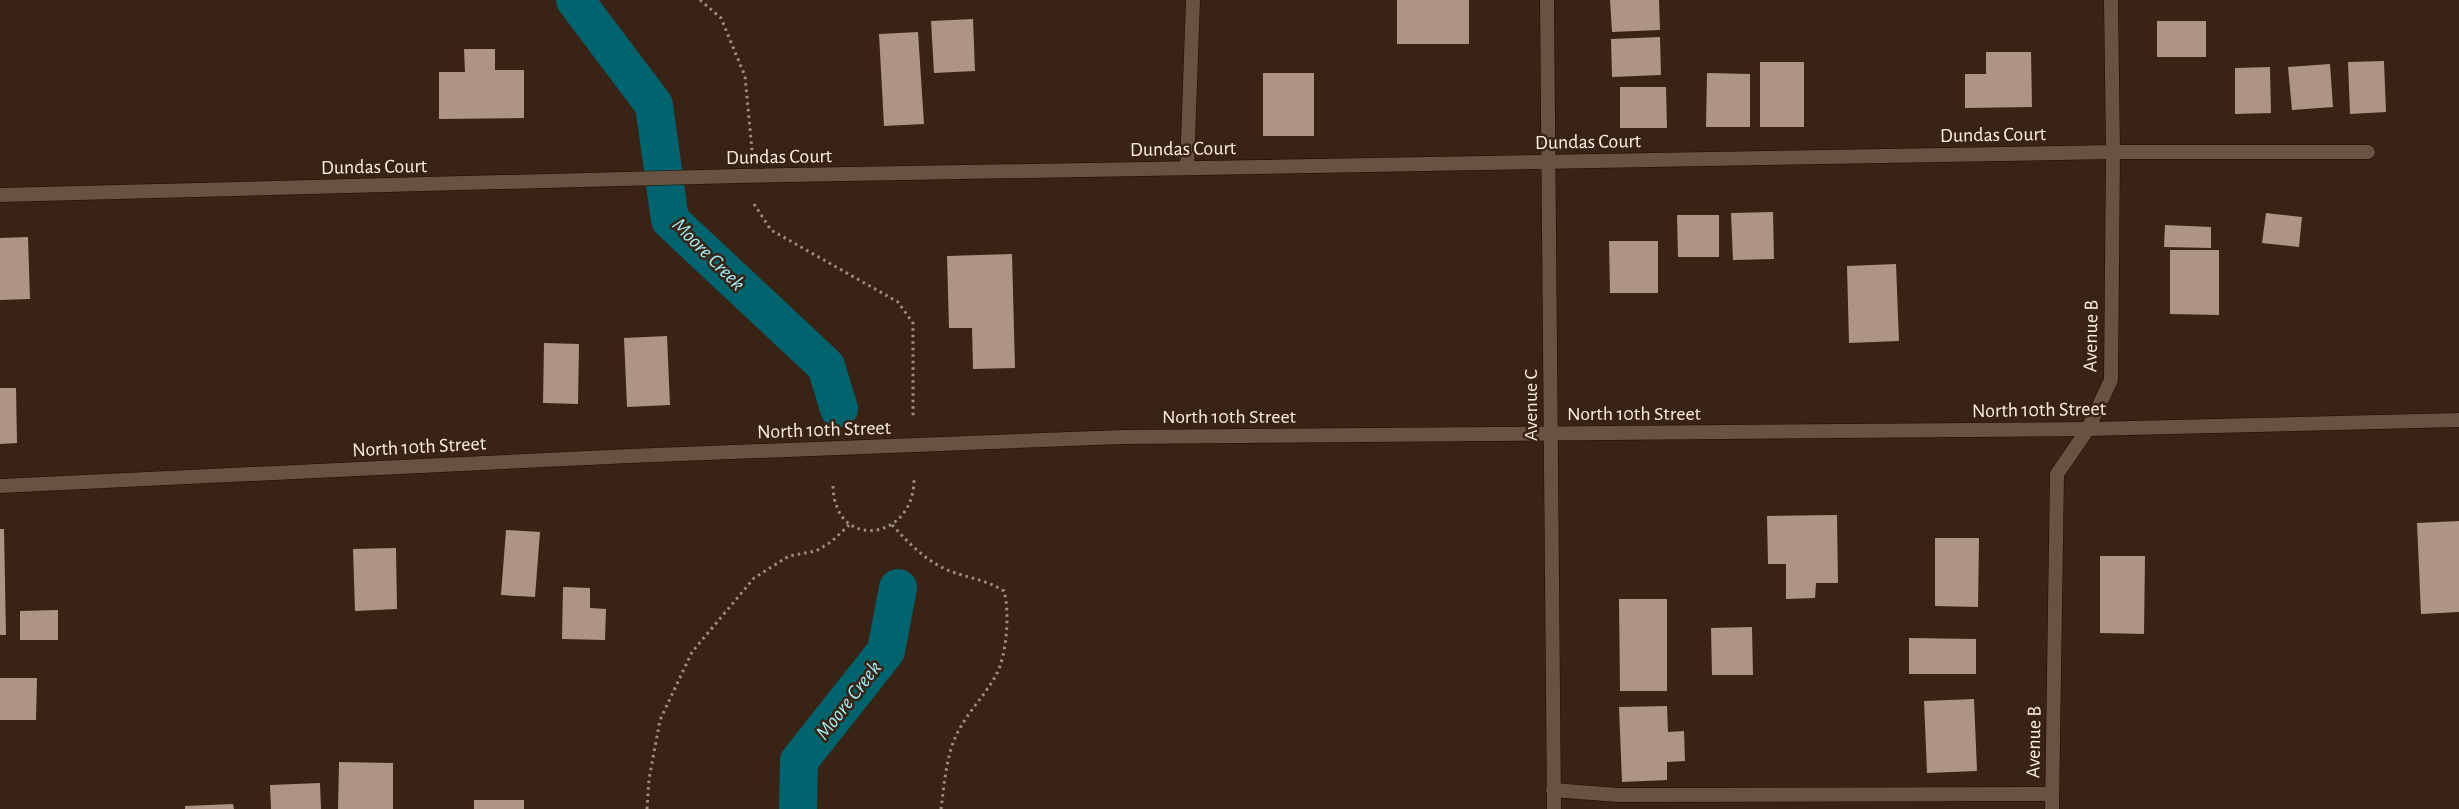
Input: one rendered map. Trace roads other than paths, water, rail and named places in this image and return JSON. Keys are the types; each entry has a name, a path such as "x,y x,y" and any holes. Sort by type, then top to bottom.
{"street":[{"path":"1187,168 1193,0"},
{"name":"Avenue C","path":"1547,0 1554,809"},
{"name":"Avenue B","path":"2052,809 2057,474 2088,429 2111,380 2113,152 2111,0"},
{"name":"Dundas Court","path":"0,195 738,176 2113,152 2368,152"},
{"name":"North 10th Street","path":"0,486 630,456 1122,437 2088,429 2459,420"},
{"path":"1553,790 1618,795 2052,794"}],"waterway":[{"name":"Moore Creek","path":"575,0 654,105 670,220 826,366 839,409"},
{"name":"Moore Creek","path":"798,809 799,761 886,651 898,588"}]}
